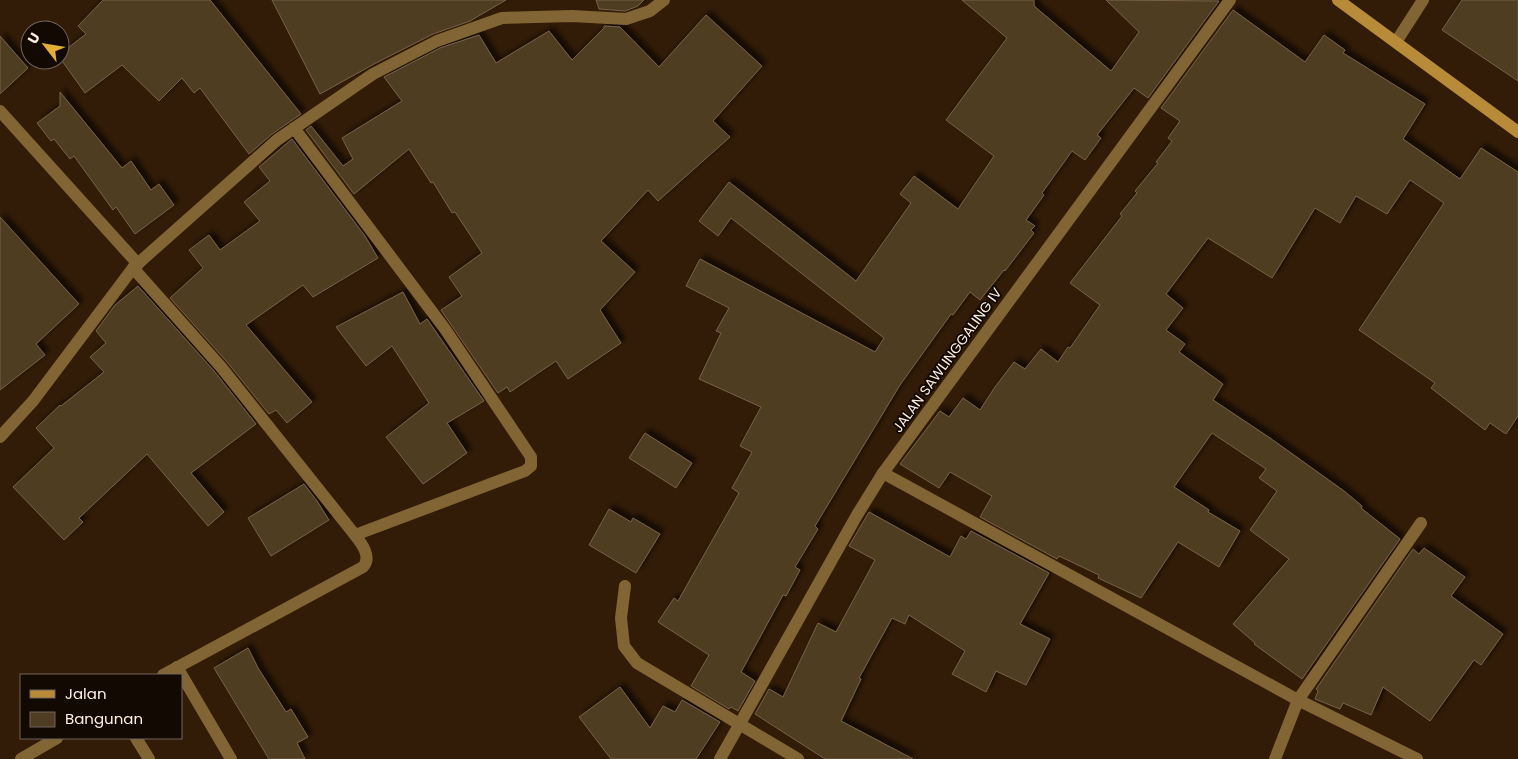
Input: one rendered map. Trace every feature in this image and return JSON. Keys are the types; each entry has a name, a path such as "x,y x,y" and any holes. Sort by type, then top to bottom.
{"main road":[{"path":"1338,0 1518,132"}],"street":[{"path":"0,437 33,401 136,266 276,140 373,74 437,42 502,18 572,16 626,19 650,11 664,0"},
{"name":"JALAN SAWLINGGALING IV","path":"720,759 852,524 883,473 1230,0"},
{"path":"1396,42 1423,0"},
{"path":"0,111 136,266 220,367 358,538 368,558 364,568 165,674"},
{"path":"294,128 445,329 532,461 531,466 525,471 358,538"},
{"path":"883,473 1298,700 1417,759"},
{"path":"1275,759 1298,700 1420,523"},
{"path":"626,586 621,618 624,646 637,663 798,759"},
{"path":"177,667 181,674"},
{"path":"182,676 231,759"},
{"path":"21,759 37,755 56,739"},
{"path":"137,739 149,759"}],"building":[{"path":"103,0 210,0 301,114 272,134 249,154 200,88 194,93 182,78 159,101 122,65 85,93 69,70 70,46 86,34 78,26"},
{"path":"272,0 506,0 470,21 433,34 320,94"},
{"path":"596,0 644,0 638,6 625,11 599,9"},
{"path":"962,0 1034,0 1034,6 1111,71 1139,32 1106,0 1219,1 1148,98 1134,88 1097,135 1101,138 1085,160 1072,151 1042,193 1044,195 1026,220 1035,226 1031,230 1034,233 980,300 970,292 953,315 951,314 900,385 815,526 818,529 795,567 800,570 786,596 783,595 741,672 755,681 738,711 731,707 729,709 691,686 709,655 658,622 674,598 678,601 739,493 732,488 752,452 740,446 761,407 699,379 721,333 716,331 729,308 686,286 700,259 875,352 884,338 731,218 718,236 699,221 729,182 856,281 911,203 900,194 914,176 958,209 994,156 946,120 1007,38"},
{"path":"1462,0 1518,0 1518,81 1442,30"},
{"path":"1233,10 1305,62 1324,35 1345,50 1343,53 1425,104 1403,139 1460,179 1481,148 1518,172 1518,416 1506,434 1490,423 1485,430 1431,388 1435,383 1359,330 1444,203 1410,180 1387,214 1356,196 1340,223 1315,208 1272,278 1208,238 1166,294 1183,308 1166,330 1185,344 1179,352 1223,384 1213,400 1344,491 1362,506 1361,508 1400,539 1302,679 1254,644 1233,624 1289,559 1250,530 1277,491 1259,478 1266,469 1212,433 1174,487 1209,510 1208,512 1240,531 1219,567 1178,542 1141,598 1098,578 1099,575 1059,556 1057,559 980,517 992,496 950,472 939,488 900,464 940,411 949,417 963,398 980,410 1014,362 1025,369 1041,349 1058,362 1068,347 1070,348 1100,305 1070,283 1122,216 1120,214 1137,193 1135,191 1158,163 1156,162 1172,141 1168,138 1180,121 1161,108"},
{"path":"706,15 762,66 713,121 730,137 658,201 648,190 601,241 635,272 600,310 621,343 568,379 556,361 510,392 507,387 498,393 441,310 462,296 449,277 482,253 455,212 452,213 433,182 431,183 409,149 354,194 306,130 311,126 343,166 353,159 342,138 402,101 384,77 440,48 479,35 496,63 549,31 572,60 604,26 620,27 659,67"},
{"path":"0,36 20,59 20,70 26,70 0,94"},
{"path":"60,92 122,168 131,161 151,190 159,184 174,205 135,234 116,207 113,210 74,156 70,159 54,139 51,141 37,123 60,106"},
{"path":"292,139 365,236 378,258 313,297 303,285 246,325 312,402 287,423 276,410 269,414 227,362 170,298 203,268 189,250 209,235 220,250 260,221 244,202 270,181 259,167"},
{"path":"0,217 79,304 36,344 45,355 0,390"},
{"path":"138,286 215,372 256,424 191,473 224,512 208,526 147,454 79,518 83,522 64,540 13,487 54,448 36,428 60,405 104,372 90,357 106,343 96,331 115,305"},
{"path":"403,292 420,324 427,319 484,401 447,423 467,453 423,484 386,437 429,403 392,346 366,366 336,327"},
{"path":"645,433 692,463 676,488 629,458"},
{"path":"304,484 329,520 271,556 248,518"},
{"path":"609,509 631,522 633,518 660,534 636,573 589,545"},
{"path":"869,512 950,557 961,536 966,539 971,531 1049,573 1020,624 1050,639 1026,685 996,671 986,692 952,674 965,651 909,615 905,624 892,618 859,678 861,679 841,721 913,759 825,759 755,714 769,689 783,697 818,623 836,632 875,560 849,546"},
{"path":"1424,548 1465,577 1451,596 1503,634 1481,665 1474,660 1430,721 1383,687 1371,715 1343,703 1340,709 1315,699 1318,691 1316,689 1413,549 1419,554"},
{"path":"248,648 258,668 286,712 291,709 308,737 297,743 305,759 269,759 214,668"},
{"path":"620,687 650,728 663,706 675,712 682,700 720,722 696,759 611,759 579,717"}]}
